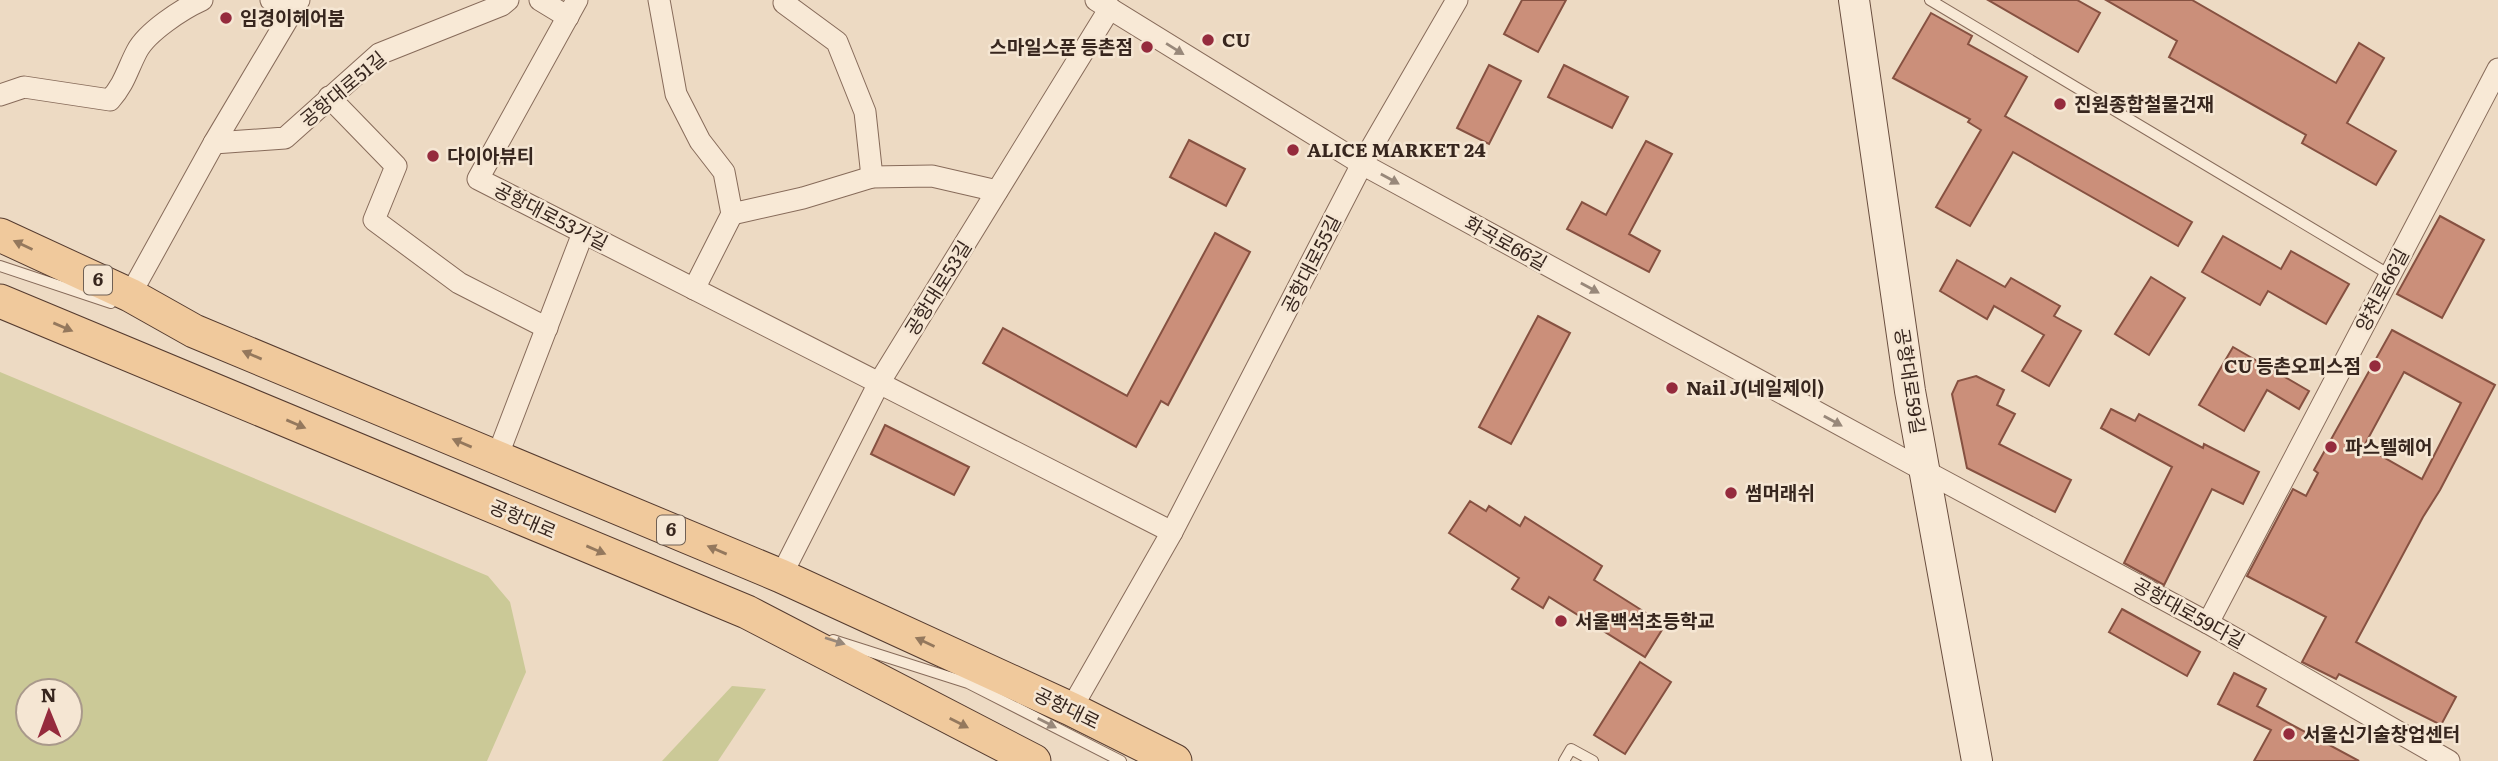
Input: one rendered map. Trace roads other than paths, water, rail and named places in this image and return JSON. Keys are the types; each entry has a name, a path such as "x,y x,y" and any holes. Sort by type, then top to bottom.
{"main road":[{"name":"공항대로59길","path":"1854,0 1910,391 1982,758"},
{"name":"공항대로","path":"0,234 125,303 781,576 1071,709 1141,756 1175,761"},
{"name":"공항대로","path":"0,301 747,612 1034,761"}],"street":[{"path":"0,95 24,87 110,100 122,86 138,48 178,12 202,0"},
{"path":"125,303 214,143 295,6 271,0"},
{"name":"공항대로51길","path":"214,143 285,138 379,54 502,5 508,0"},
{"path":"540,0 573,8"},
{"path":"659,0 676,94 700,141 724,172 732,214 694,289"},
{"name":"공항대로55길","path":"1071,709 1172,532 1362,164 1457,0"},
{"path":"785,3 837,42 865,112 872,177"},
{"name":"화곡로66길","path":"1103,4 1362,164 1925,471"},
{"name":"공항대로53길","path":"781,576 879,383 998,191 1103,4"},
{"name":"공항대로53가길","path":"573,8 478,179 879,383"},
{"name":"양천로66길","path":"2208,623 2498,69"},
{"path":"329,97 396,166 374,220 459,283 547,328"},
{"path":"732,214 803,198 872,177 932,176 998,191"},
{"path":"497,457 583,233"},
{"path":"879,383 1172,532"},
{"name":"공항대로59다길","path":"1925,471 2208,623 2449,761"}],"lane":[{"path":"1930,0 2390,275"},
{"path":"0,266 125,303"},
{"path":"747,612 812,633"},
{"path":"825,637 968,683 1141,756"},
{"path":"1564,761 1571,749 1593,761"}],"place":[{"name":"임경이헤어붐","path":"226,18"},
{"name":"CU","path":"1208,40"},
{"name":"스마일스푼 등촌점","path":"1147,47"},
{"name":"진원종합철물건재","path":"2060,104"},
{"name":"ALICE MARKET 24","path":"1293,150"},
{"name":"다이아뷰티","path":"433,156"},
{"name":"CU 등촌오피스점","path":"2375,366"},
{"name":"Nail J(네일제이)","path":"1672,388"},
{"name":"파스텔헤어","path":"2331,447"},
{"name":"썸머래쉬","path":"1731,493"},
{"name":"서울백석초등학교","path":"1561,621"},
{"name":"서울신기술창업센터","path":"2289,734"}]}
